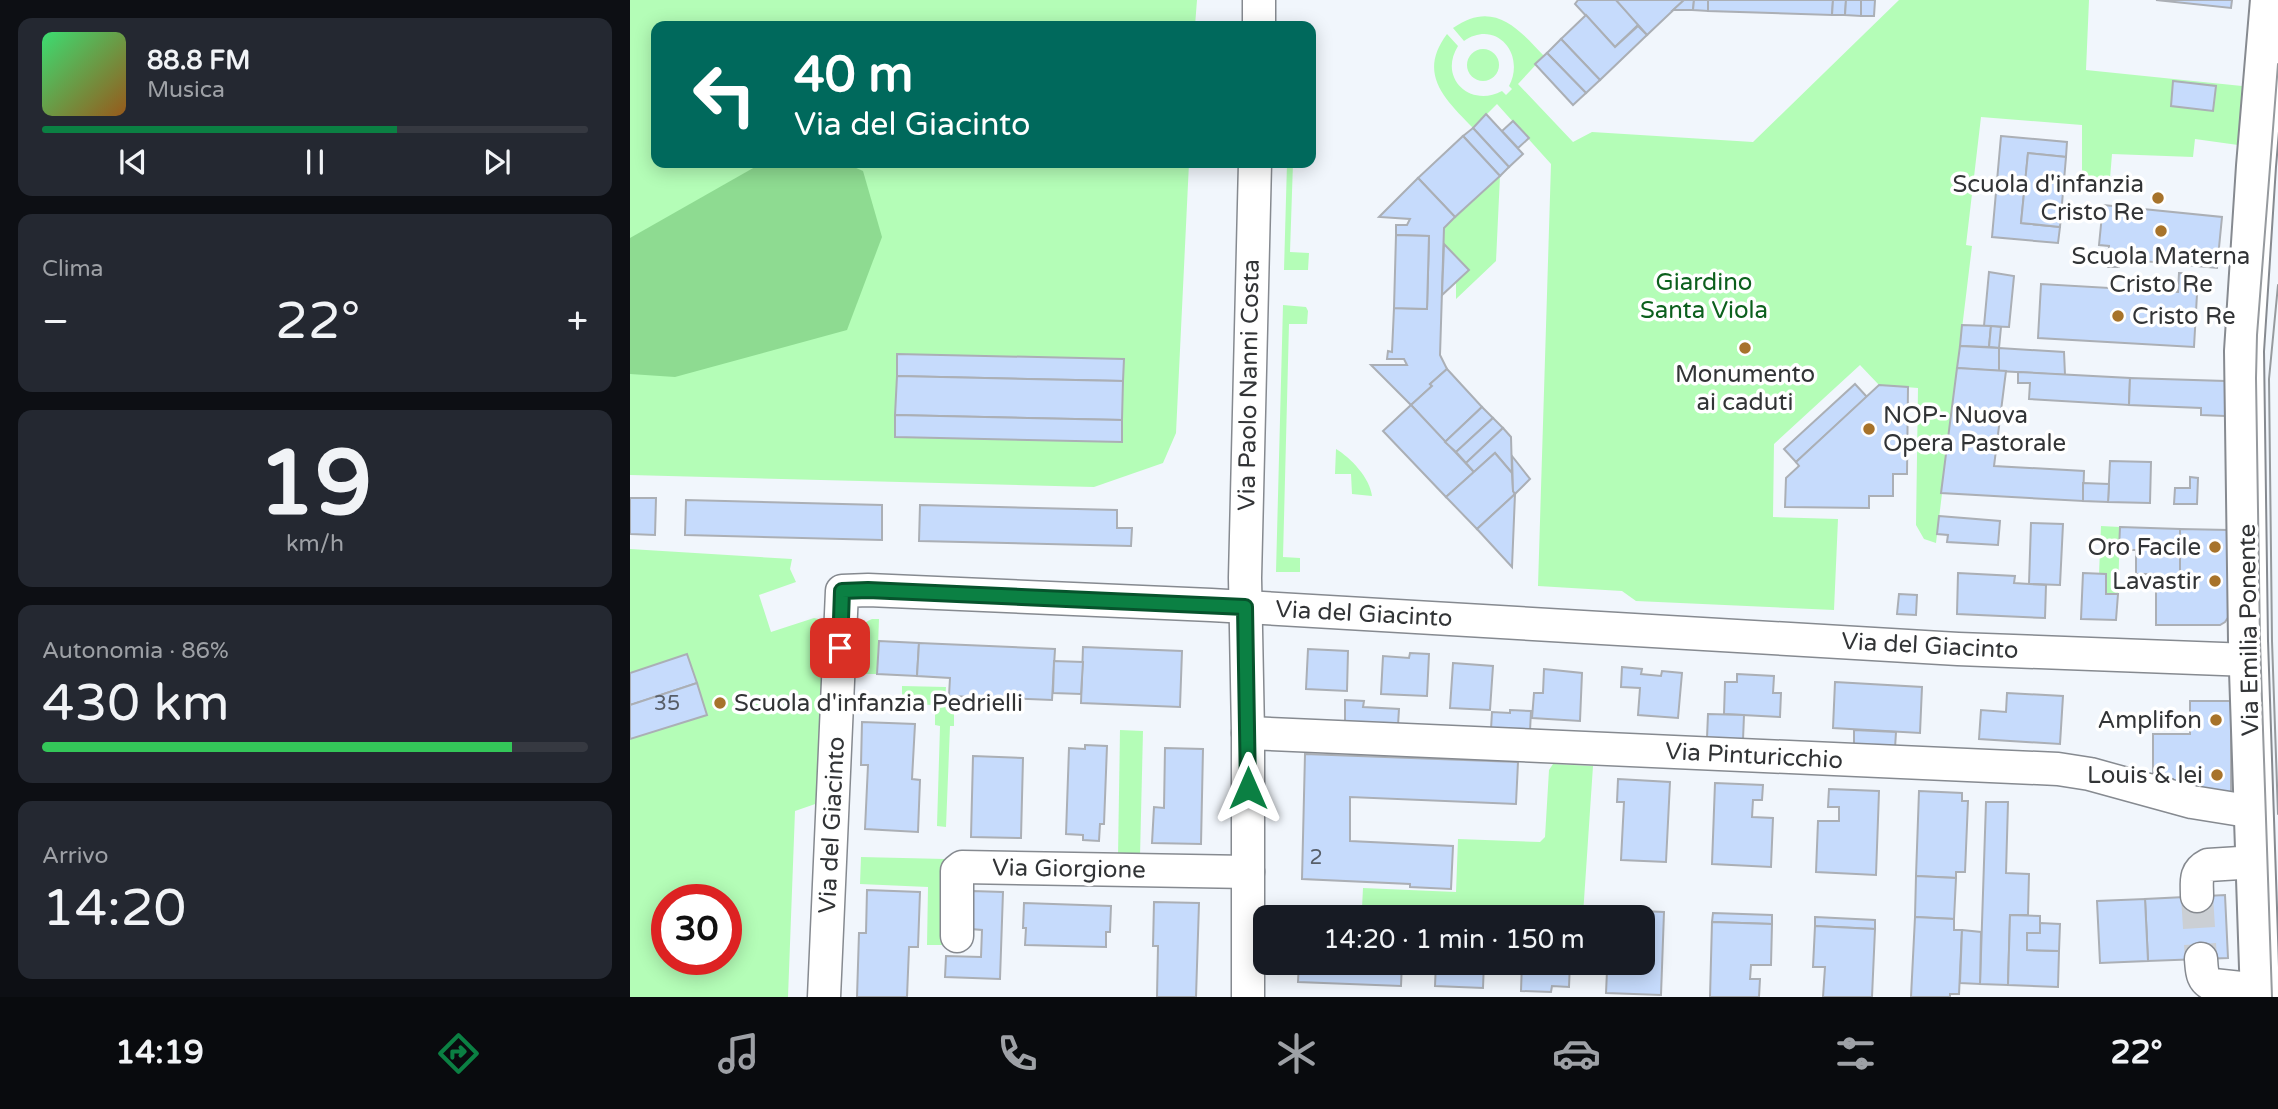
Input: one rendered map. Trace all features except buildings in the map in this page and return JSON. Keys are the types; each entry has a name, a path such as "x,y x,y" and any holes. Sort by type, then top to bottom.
{"main road":[{"name":"Via Emilia Ponente","path":"2260,993 2249,660 2244,351 2270,0"},
{"name":"Via Emilia Ponente","path":"2258,152 2264,134 2278,120"},
{"name":"Via Emilia Ponente","path":"2250,264 2260,292 2278,306"}],"street":[{"path":"1259,0 1259,21"},
{"name":"Via Paolo Nanni Costa","path":"1245,607 1255,168"},
{"name":"Via del Giacinto","path":"824,997 842,591 1245,607 1880,645 2249,660"},
{"path":"1245,607 1248,997"},
{"name":"Via Pinturicchio","path":"1248,733 2058,769 2090,774 2192,802 2254,812"},
{"path":"2197,896 2197,875 2201,868 2208,865 2256,862"},
{"name":"Via Giorgione","path":"957,936 957,871 962,867 1248,872"},
{"path":"2201,959 2202,975 2206,982 2260,993"}],"green space":[{"path":"630,0 1197,0 1195,21 651,21 651,168 1189,168 1176,433 1163,463 1094,487 630,475"},
{"name":"Giardino Santa Viola","path":"1899,0 2089,0 2086,70 2242,86 2238,145 2195,139 2193,157 2112,154 2109,191 2082,190 2082,125 1981,117 1966,245 1972,246 1936,543 1924,539 1916,525 1918,388 1879,385 1860,365 1774,444 1773,517 1838,519 1834,610 1636,601 1622,591 1538,586 1551,164 1497,104 1473,128 1453,107 1438,85 1434,61 1438,48 1447,34 1458,46 1452,69 1460,87 1479,96 1502,91 1506,95 1512,89 1509,86 1514,62 1505,43 1487,34 1476,35 1464,41 1453,28 1480,16 1492,17 1514,27 1544,56 1518,84 1573,142 1592,132 1753,142"},
{"path":"1483,49 1494,54 1499,65 1494,76 1483,81 1472,76 1467,65 1472,54"},
{"path":"753,168 856,168 863,171 882,237 847,330 675,377 630,374 630,238"},
{"path":"1287,168 1293,168 1290,252 1309,253 1308,270 1284,270"},
{"path":"1500,176 1496,261 1456,299 1456,282 1468,270 1444,244 1444,228"},
{"path":"1283,305 1306,307 1308,311 1307,324 1289,324 1283,557 1300,558 1300,572 1276,572"},
{"path":"1336,449 1359,469 1368,482 1372,496 1352,494 1351,474 1335,474"},
{"path":"2101,526 2120,527 2118,594 2106,594 2106,574 2099,574"},
{"path":"630,549 792,559 790,569 796,582 759,595 771,632 814,618 820,620 826,629 828,635 821,802 795,811 788,997 630,997"},
{"path":"879,619 877,674 858,674 859,634 866,622"},
{"path":"902,686 946,687 945,700 954,701 954,726 950,726 946,827 937,826 940,726 935,725 935,705 902,704"},
{"path":"1120,730 1143,731 1140,857 1118,857"},
{"path":"1553,764 1593,766 1584,905 1362,905 1363,888 1456,892 1458,839 1540,842 1545,837 1549,770"},
{"path":"861,857 945,859 945,945 927,945 928,887 860,884"}],"tunnel":[{"path":"2197,896 2201,959"}],"tram line":[{"path":"2272,997 2260,641 2256,378 2278,64"},
{"path":"2278,285 2269,379 2272,641 2278,814"}],"place":[{"name":"Scuola d'infanzia Cristo Re","path":"2158,198"},
{"name":"Scuola Materna Cristo Re","path":"2161,231"},
{"name":"Cristo Re","path":"2118,316"},
{"name":"Monumento ai caduti","path":"1745,348"},
{"name":"NOP- Nuova Opera Pastorale","path":"1869,429"},
{"name":"Oro Facile","path":"2215,547"},
{"name":"Lavastir","path":"2215,581"},
{"name":"Scuola d'infanzia Pedrielli","path":"720,703"},
{"name":"Amplifon","path":"2216,720"},
{"name":"Louis & lei","path":"2217,775"}],"route":[{"path":"840,648 842,591 1245,607 1248,788"}]}
